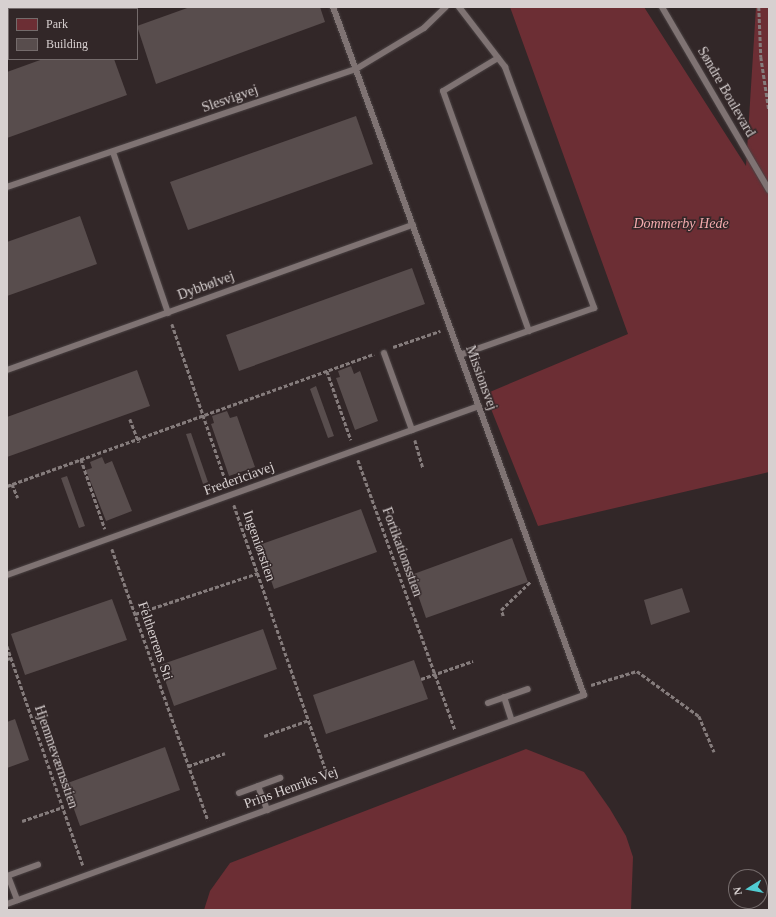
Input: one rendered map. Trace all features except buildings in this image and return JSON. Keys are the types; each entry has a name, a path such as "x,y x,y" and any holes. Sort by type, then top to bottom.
{"lane":[{"name":"Missionsvej","path":"333,7 584,695"},
{"name":"Slesvigvej","path":"7,188 356,69 424,28 446,7"},
{"path":"459,7 498,58 594,308 460,355"},
{"name":"Søndre Boulevard","path":"662,7 769,190"},
{"path":"498,58 443,91 530,331"},
{"path":"113,152 168,313"},
{"name":"Dybbølvej","path":"7,370 413,226"},
{"path":"384,353 412,430"},
{"name":"Fredericiavej","path":"7,575 479,406"},
{"path":"488,703 528,688"},
{"name":"Prins Henriks Vej","path":"7,904 584,695"},
{"path":"504,697 512,721"},
{"path":"239,793 280,778"},
{"path":"258,786 267,810"},
{"path":"17,900 8,876 38,865"}],"path":[{"path":"759,7 761,57 769,110"},
{"name":"Ingeniørstien","path":"168,313 202,416 231,494 332,786"},
{"path":"390,348 449,327"},
{"path":"7,486 81,459 138,441 202,416 376,353"},
{"name":"Fortikationsstien","path":"327,371 459,740"},
{"path":"258,396 259,400"},
{"path":"130,419 138,441"},
{"path":"412,430 423,468"},
{"name":"Feltherrens Sti","path":"81,459 211,830"},
{"path":"12,484 18,498"},
{"path":"135,614 258,573"},
{"path":"503,616 501,610 541,576"},
{"name":"Hjemmeværnsstien","path":"7,646 86,875"},
{"path":"7,659 11,658"},
{"path":"421,679 473,661"},
{"path":"581,688 637,671 699,716 714,752"},
{"path":"264,736 309,720"},
{"path":"188,766 225,753"},
{"path":"22,821 63,807"}],"green space":[{"name":"Dommerby Hede","path":"510,7 644,7 746,166 756,7 769,7 769,472 538,526 485,394 628,334"},
{"path":"526,749 584,772 610,809 626,836 633,857 631,910 204,910 210,891 230,863"}]}
